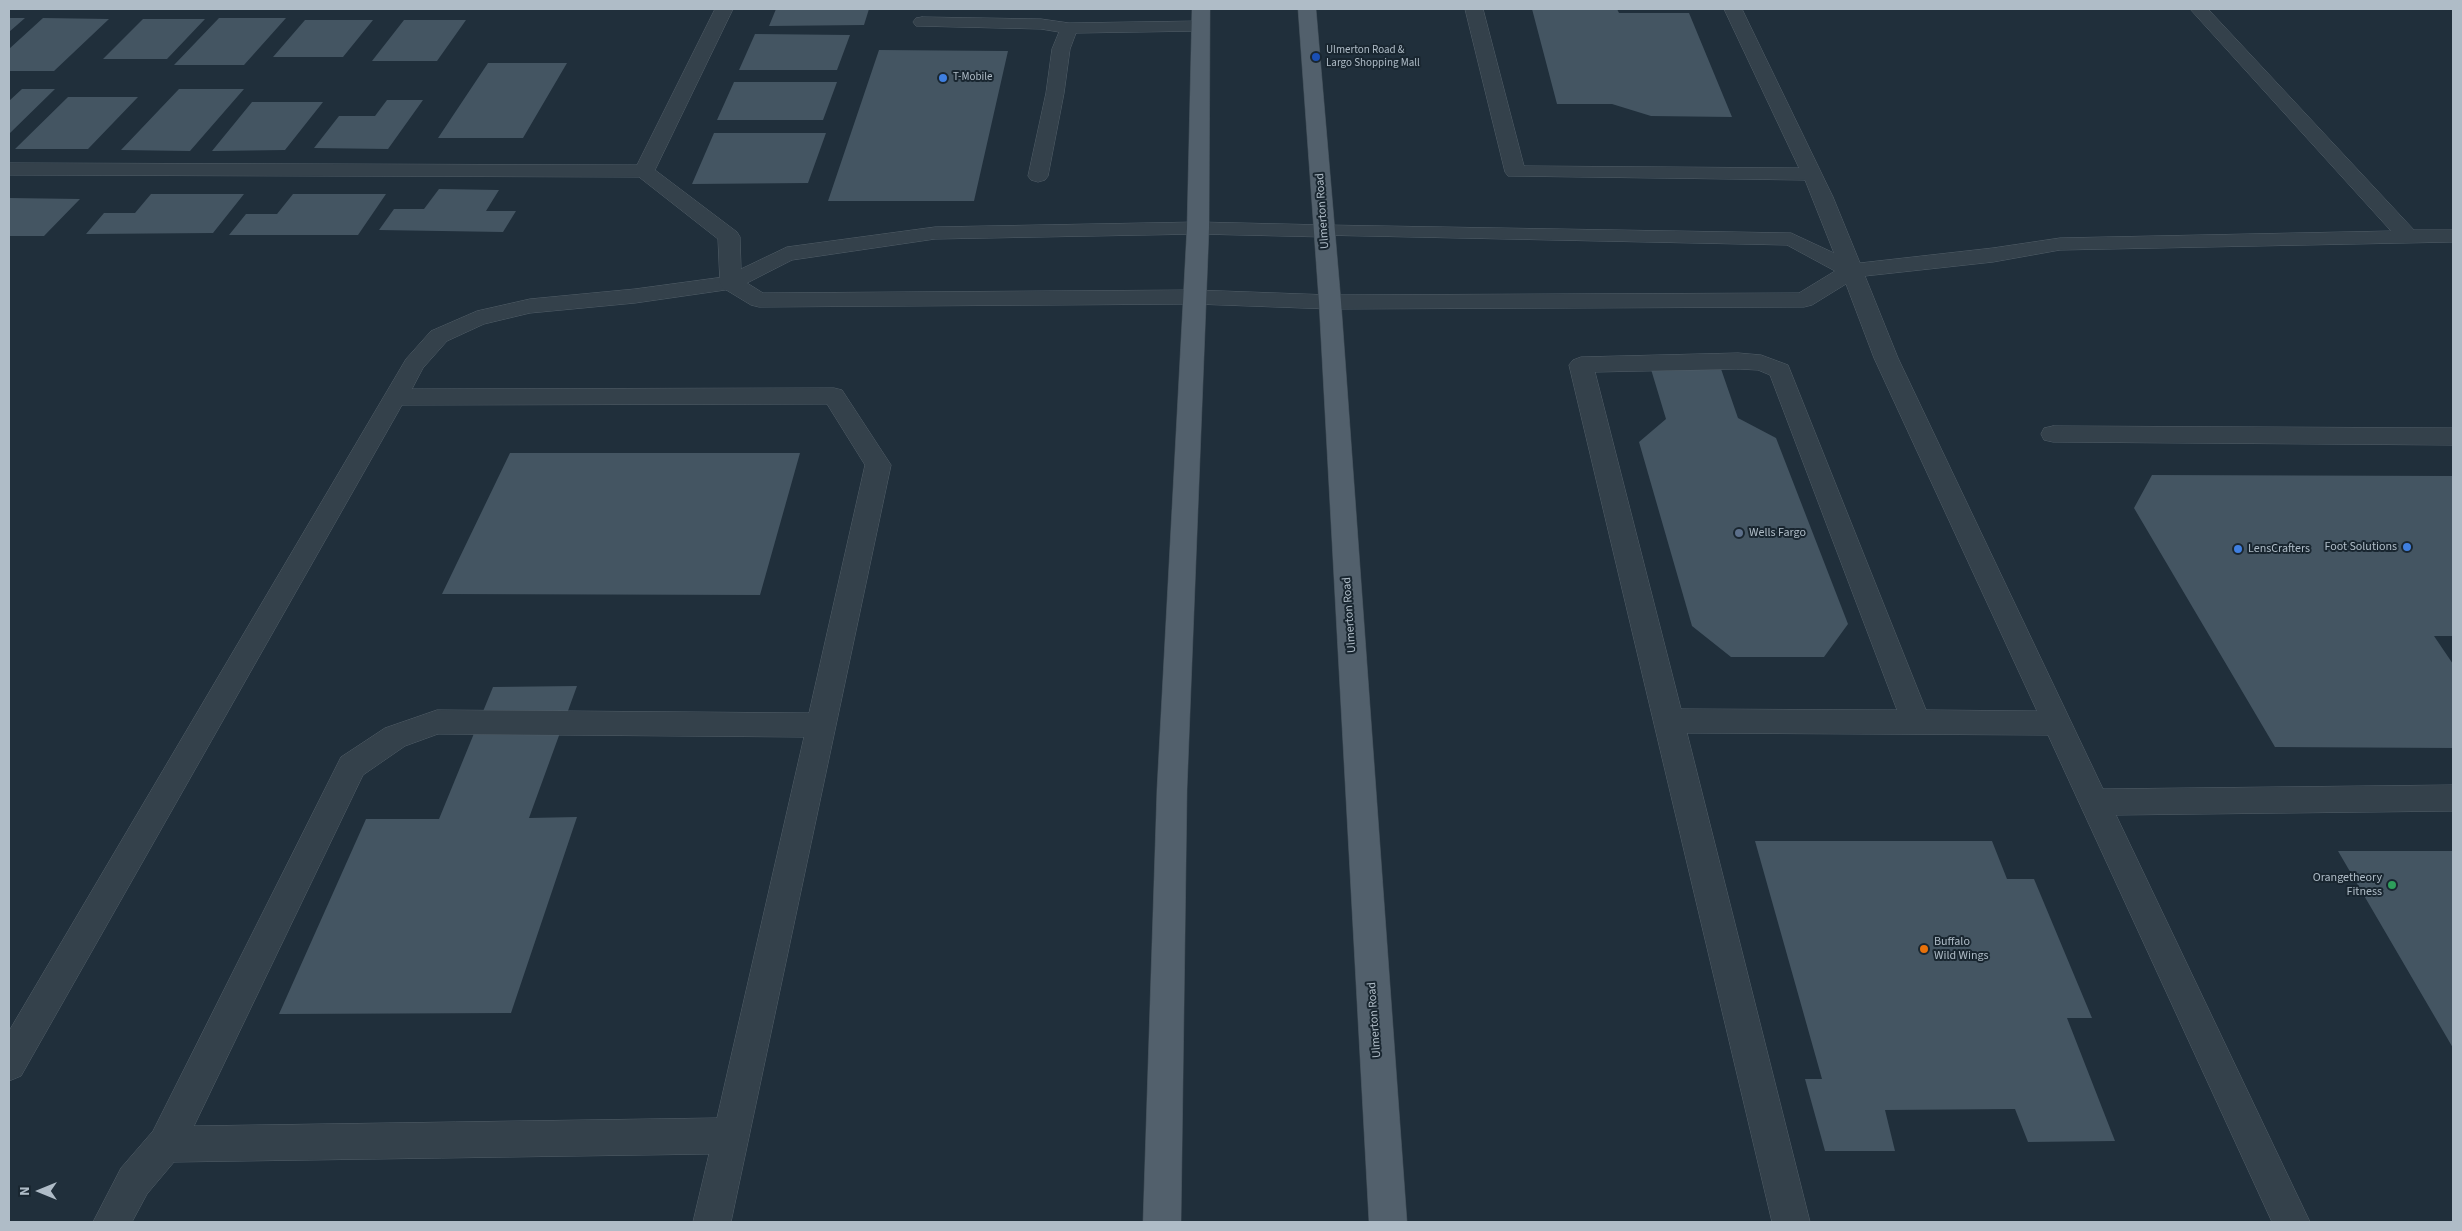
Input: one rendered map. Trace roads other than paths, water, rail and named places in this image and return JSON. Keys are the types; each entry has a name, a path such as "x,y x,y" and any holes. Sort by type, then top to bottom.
{"main road":[{"name":"Ulmerton Road","path":"1307,9 1330,302 1388,1222"},
{"path":"1162,1222 1172,789 1198,228 1201,17"}],"street":[{"path":"644,171 724,9"},
{"path":"1474,9 1515,172 1812,174"},
{"path":"1733,9 1812,174 1886,358 2291,1222"},
{"path":"2199,9 2408,237"},
{"path":"922,22 1041,24 1069,28 1201,17"},
{"path":"1038,176 1055,93 1061,49 1069,28"},
{"path":"9,169 644,171 729,237 730,283"},
{"path":"9,1064 414,364 439,336 477,318 530,306 635,296 730,283 787,254 935,233 1198,228 1325,232 1790,239 1851,271"},
{"path":"730,283 759,300 1195,297 1330,302 1804,300 1851,271 1993,255 2060,244 2453,236"},
{"path":"1791,1222 1581,365 1738,361 1762,363 1780,370 1916,722"},
{"path":"395,397 834,396 878,465 712,1222"},
{"path":"2053,434 2453,436"},
{"path":"112,1222 134,1181 166,1144 352,766 396,737 437,722 821,725"},
{"path":"1669,722 2057,723"},
{"path":"2093,802 2453,798"},
{"path":"166,1144 732,1136"}],"place":[{"name":"Ulmerton Road & Largo Shopping Mall","path":"1316,57"},
{"name":"T-Mobile","path":"943,78"},
{"name":"Wells Fargo","path":"1739,533"},
{"name":"Foot Solutions","path":"2407,547"},
{"name":"LensCrafters","path":"2238,549"},
{"name":"Orangetheory Fitness","path":"2392,885"},
{"name":"Buffalo Wild Wings","path":"1924,949"}]}
